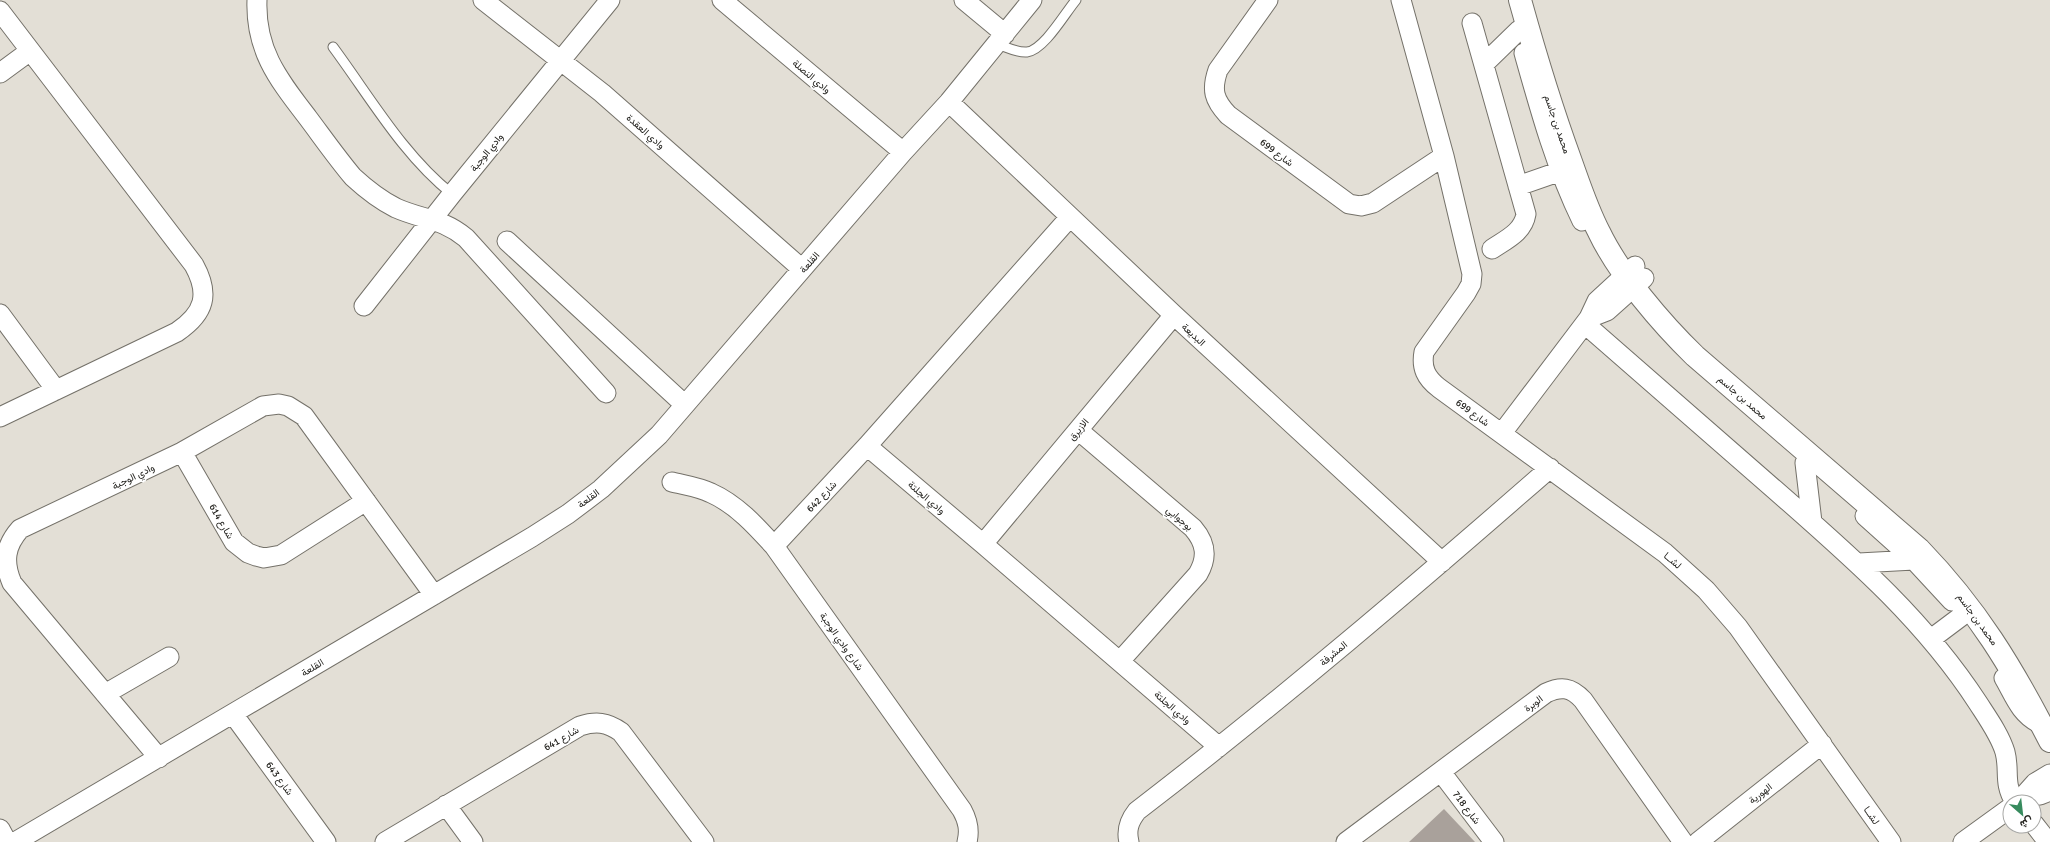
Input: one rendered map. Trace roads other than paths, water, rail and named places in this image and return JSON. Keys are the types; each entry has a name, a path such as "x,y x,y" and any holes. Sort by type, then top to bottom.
{"street":[{"path":"257,0 260,40 272,68 353,177 382,200 407,212 445,223 466,238 606,393"},
{"name":"وادي العقدة","path":"483,0 602,93 802,269"},
{"name":"وادي الوجبة","path":"364,306 452,194 610,0"},
{"name":"وادي النصلة","path":"722,0 903,152"},
{"path":"964,0 1001,39"},
{"name":"القلعة","path":"16,842 434,595 573,510 632,461 685,405 903,152 949,102 1032,0"},
{"name":"شارع 699","path":"1268,0 1218,70 1214,82 1214,94 1219,105 1228,115 1349,204 1361,206 1373,203 1444,156"},
{"name":"شارع 699","path":"1401,0 1444,156 1472,274 1471,284 1466,294 1430,341 1424,352 1422,362 1424,372 1430,381 1502,433"},
{"path":"1484,64 1523,10"},
{"path":"1523,10 1536,94 1561,171 1582,221 1599,233"},
{"name":"محمد بن جاسم","path":"1523,10 1550,103 1587,208 1599,233 1635,276 1704,352 1930,549 1979,606 2019,662 2047,728"},
{"name":"محمد بن جاسم","path":"1523,10 1552,81 1578,160 1607,224 1635,276 1668,328 1695,356 1919,549 1937,567 1975,612 1994,639 2047,728"},
{"path":"0,11 194,265 201,278 204,294 200,310 190,323 177,332 0,417"},
{"path":"1472,23 1526,214 1524,222 1514,234 1492,249"},
{"path":"0,74 30,50"},
{"name":"البديعة","path":"949,102 1174,315 1442,562"},
{"path":"1518,186 1561,171"},
{"path":"867,446 1070,217"},
{"path":"507,241 685,405"},
{"path":"1502,433 1587,321 1593,306 1597,301 1635,276"},
{"path":"0,314 56,390"},
{"name":"الازيرق","path":"983,544 1174,315"},
{"path":"1587,321 1859,563 1931,639 1978,703 1999,740 2007,761 2008,788 2012,794"},
{"path":"1668,328 1673,342 1683,358 1805,463 1914,560 1963,615 1992,657 2019,706 2029,717 2047,728"},
{"name":"وادي الوجبة","path":"159,758 12,583 7,572 5,560 7,549 12,538 20,529 182,452 263,406 274,404 288,406 304,416 434,595"},
{"name":"بوجوابي","path":"1078,430 1193,528 1200,536 1204,545 1205,555 1203,565 1198,574 1120,661"},
{"name":"لشــا","path":"1502,433 1665,553 1706,590 1738,626 1891,842"},
{"name":"وادي الجلتة","path":"867,446 1220,747"},
{"name":"شارع 642","path":"774,546 867,446"},
{"name":"شارع 614","path":"182,452 234,542 248,553 256,556 264,558 281,555 366,501"},
{"path":"1805,463 1812,522"},
{"name":"المشرفة","path":"1129,842 1129,823 1137,811 1220,747 1442,562 1550,468"},
{"name":"شارع وادي الوجبة","path":"672,482 711,493 727,502 756,527 774,546 962,810 968,820 969,833 967,842"},
{"path":"1859,563 1914,560"},
{"path":"1931,639 1963,615"},
{"path":"105,694 169,658"},
{"name":"الوبرة","path":"1346,842 1546,693 1556,688 1567,688 1575,692 1583,700 1683,842"},
{"name":"شارع 643","path":"232,714 326,842"},
{"name":"شارع 641","path":"384,842 580,726 590,722 601,722 612,725 621,732 704,842"},
{"name":"الهورية","path":"1698,842 1822,744"},
{"name":"شارع 718","path":"1441,772 1494,842"},
{"path":"2025,794 2035,783 2050,774"},
{"path":"446,805 473,842"},
{"path":"1962,842 2002,813"},
{"path":"0,829 7,842"},
{"path":"2042,834 2048,842"}],"lane":[{"path":"1001,39 1018,51 1028,52 1034,50 1043,42 1076,0"},
{"path":"333,47 411,154 432,177 452,194"}]}
